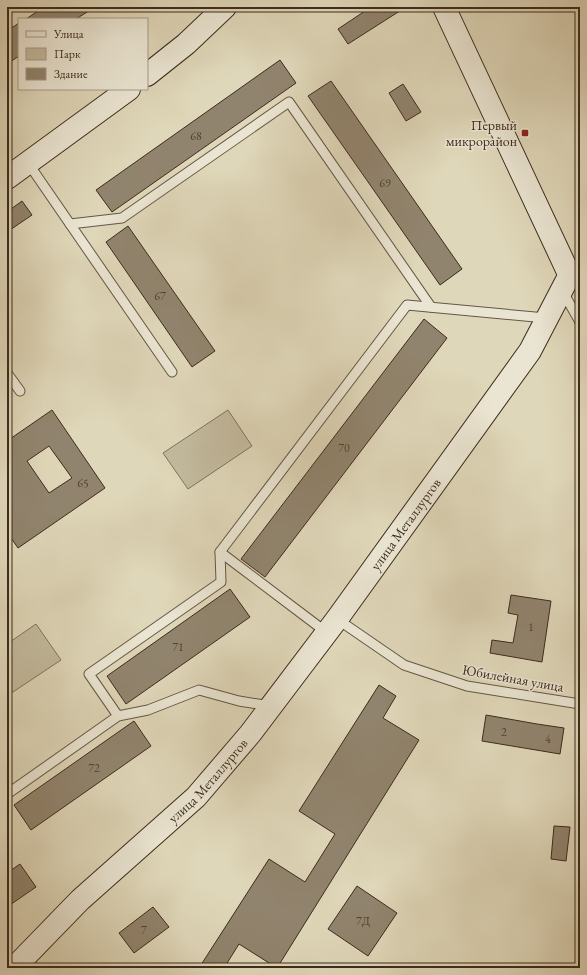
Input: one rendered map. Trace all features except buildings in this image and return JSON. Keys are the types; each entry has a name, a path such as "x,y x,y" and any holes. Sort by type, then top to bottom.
{"street":[{"path":"148,74 186,44 225,7"},
{"path":"444,7 572,275"},
{"path":"7,178 128,90"},
{"name":"улица Металлургов","path":"14,968 80,900 196,797 250,734 530,351 546,318 572,275"}],"lane":[{"path":"70,224 122,218 289,102 431,307"},
{"path":"28,163 172,372"},
{"path":"572,275 580,322"},
{"path":"118,716 89,674 221,582 220,552 407,305 546,318"},
{"path":"7,373 20,391"},
{"name":"Юбилейная улица","path":"220,552 331,625 404,665 467,686 580,704"},
{"path":"10,792 118,716 148,710 199,690 239,701 271,706"}],"green space":[{"path":"228,410 252,446 188,489 163,453"},
{"path":"36,624 61,660 7,696 7,644"}],"place":[{"name":"Первый микрорайон","path":"525,133"}]}
